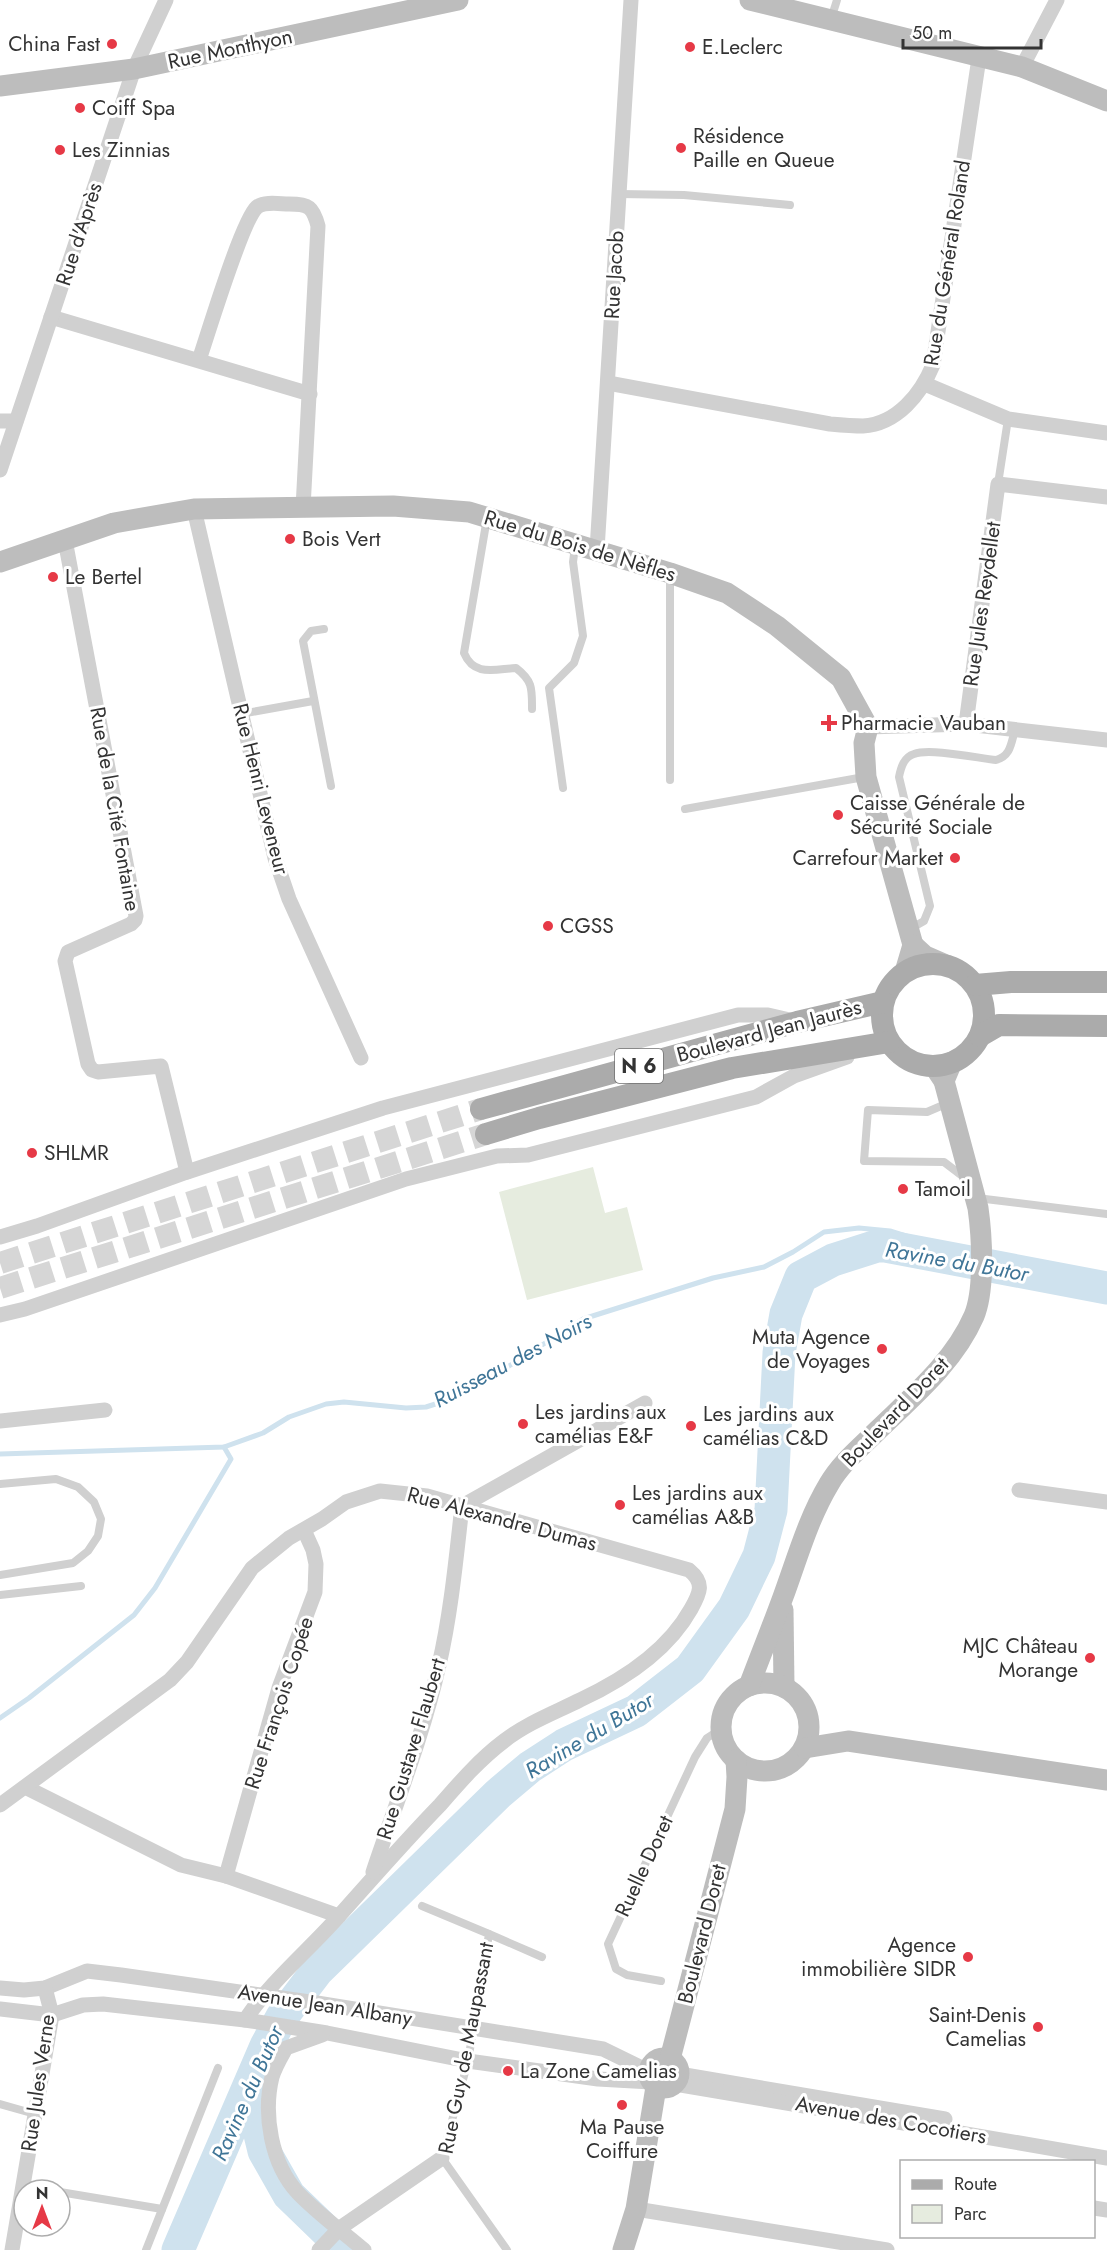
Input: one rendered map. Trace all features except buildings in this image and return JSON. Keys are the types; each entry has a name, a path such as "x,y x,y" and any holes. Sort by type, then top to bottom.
{"main road":[{"path":"905,972 920,966 948,966 964,974 975,986 984,1008 980,1036"},
{"name":"Boulevard Jean Jaurès","path":"486,1134 732,1068 889,1042 882,1026 883,1002 890,987 905,972"},
{"path":"975,986 1011,982 1107,982"},
{"name":"Boulevard Jean Jaurès","path":"481,1109 797,1022 883,1002"},
{"path":"889,1042 898,1053 914,1063 943,1070 971,1049 980,1036 999,1025 1107,1026"}],"street":[{"name":"Rue d'Après","path":"0,470 134,69 166,0"},
{"name":"Rue Monthyon","path":"0,86 134,69 458,0"},
{"name":"Rue Jacob","path":"597,550 631,0"},
{"path":"750,0 791,14 831,21 1022,67 1107,101"},
{"path":"1022,67 1057,0"},
{"name":"Rue du Général Roland","path":"608,383 830,424 865,426 889,418 908,405 925,384 933,365 979,58"},
{"path":"199,360 243,232 257,207 266,204 304,204 314,212 318,226 303,508"},
{"path":"51,317 310,394"},
{"path":"925,384 1008,419 1107,433"},
{"path":"0,421 16,421"},
{"path":"998,484 1107,497"},
{"name":"Rue Jules Reydellet","path":"966,724 998,484"},
{"name":"Rue du Bois de Nèfles","path":"3,556 65,540 114,523 194,509 431,508 487,516 727,593 777,626 841,678 867,727"},
{"name":"Rue Henri Leveneur","path":"194,509 275,858 289,899 360,1058"},
{"name":"Rue de la Cité Fontaine","path":"65,540 136,915 131,924 68,952 65,961 88,1064 92,1070 98,1072 161,1066 187,1172"},
{"path":"948,966 925,956 911,938 866,777 864,743 867,727 966,724 1107,740"},
{"path":"905,972 911,938"},
{"path":"0,1237 187,1172 383,1108 738,1015 768,1015 797,1022"},
{"path":"0,1315 36,1305 406,1179 497,1156 528,1155 756,1097 794,1076 889,1042"},
{"name":"Boulevard Doret","path":"749,1686 810,1521 830,1482 849,1458 936,1373 960,1341 974,1316 980,1296 981,1229 974,1191 943,1070"},
{"path":"462,1506 645,1403"},
{"path":"0,1420 105,1410"},
{"path":"1019,1490 1107,1502"},
{"name":"Rue Alexandre Dumas","path":"0,1805 170,1680 187,1662 252,1568 289,1538 346,1502 380,1491 427,1496 689,1570"},
{"name":"Rue Gustave Flaubert","path":"371,1878 425,1718 439,1665 449,1613 462,1506"},
{"name":"Rue François Copée","path":"226,1876 279,1688 315,1592 314,1550 304,1530"},
{"name":"Rue Gustave Flaubert","path":"250,2021 268,1996 371,1878 479,1762 505,1740 539,1719 625,1676 659,1650 688,1615 696,1600 700,1586 698,1578 689,1570"},
{"name":"Boulevard Doret","path":"783,1598 784,1687"},
{"path":"760,1683 784,1687 804,1706 809,1719 809,1734 805,1748 798,1758 777,1770 765,1772 754,1770 736,1760 728,1751 721,1729 723,1715 728,1703 737,1693 749,1686 760,1683"},
{"path":"809,1719 848,1741"},
{"path":"805,1748 848,1741 1107,1779"},
{"name":"Boulevard Doret","path":"623,2250 636,2209 663,2076 735,1809 736,1760"},
{"name":"Boulevard Doret","path":"735,1809 765,1772"},
{"path":"25,1787 181,1865 226,1876 339,1916"},
{"name":"Avenue Jean Albany","path":"0,1988 24,1990 45,1988 87,1971 317,2003 603,2049 663,2076"},
{"name":"Rue Jules Verne","path":"24,2178 52,2015 45,1988"},
{"name":"Avenue Jean Albany","path":"0,2009 52,2015 83,2005 104,2004 250,2021 327,2033 468,2061 598,2079 663,2076"},
{"path":"327,2033 286,2048 272,2075 268,2102 270,2128 281,2169 298,2193 337,2231 364,2250"},
{"name":"Avenue des Cocotiers","path":"663,2076 1107,2148"},
{"name":"Avenue des Cocotiers","path":"663,2076 1107,2158"},
{"path":"319,2250 337,2231 442,2158"},
{"path":"636,2209 887,2250"}],"lane":[{"path":"831,21 837,0"},
{"path":"619,194 684,195 790,205"},
{"name":"Rue Jules Reydellet","path":"998,484 1008,419"},
{"path":"487,516 464,653 468,662 477,668 487,670 516,668 527,676 532,688 532,709"},
{"path":"563,788 549,688 574,663 583,636 573,562 575,544"},
{"path":"670,573 670,780"},
{"path":"324,629 311,631 303,641 331,786"},
{"path":"242,714 313,701"},
{"path":"911,938 924,921 930,906 899,777 901,767 905,759 914,754 927,752 1003,759 1008,753 1015,730"},
{"path":"685,809 866,777"},
{"path":"950,1102 927,1112 867,1110 864,1161 944,1162 974,1191 1107,1214"},
{"path":"0,1484 56,1479 78,1487 94,1502 101,1519 98,1536 88,1551 73,1563 0,1575"},
{"path":"0,1595 81,1586"},
{"name":"Ruelle Doret","path":"661,1981 627,1975 616,1969 608,1944 695,1757 707,1738 721,1729"},
{"name":"Rue Guy de Maupassant","path":"422,1906 489,1934 468,2061 442,2158 507,2250"},
{"path":"489,1934 542,1957"},
{"path":"146,2250 218,2068"},
{"path":"0,2104 35,2114"},
{"path":"72,2194 162,2209"}],"green space":[{"path":"593,1167 605,1213 627,1207 643,1270 527,1300 499,1192"}],"waterway":[{"name":"Ruisseau des Noirs","path":"0,1454 224,1447 263,1433 289,1417 326,1404 344,1402 406,1408 426,1407 448,1400 509,1366 583,1319 713,1278 764,1267 824,1232 859,1228 890,1231 909,1237 939,1255"},
{"name":"Ravine du Butor","path":"178,2250 266,2046 282,2017 317,1971 498,1794 530,1767 564,1745 636,1711 690,1669 734,1608 759,1556 771,1510 779,1353 786,1314 801,1277 833,1260 880,1245 1107,1288"},
{"path":"0,1718 29,1698 134,1615 155,1588 231,1459 224,1447"},
{"path":"257,2078 251,2097 264,2151 289,2195 346,2250"}],"tunnel":[{"path":"0,1263 481,1109"},
{"path":"0,1288 486,1134"}],"place":[{"name":"China Fast","path":"112,44"},
{"name":"E.Leclerc","path":"690,47"},
{"name":"Coiff Spa","path":"80,108"},
{"name":"Résidence Paille en Queue","path":"681,148"},
{"name":"Les Zinnias","path":"60,150"},
{"name":"Bois Vert","path":"290,539"},
{"name":"Le Bertel","path":"53,577"},
{"name":"Pharmacie Vauban","path":"829,723"},
{"name":"Caisse Générale de Sécurité Sociale","path":"838,815"},
{"name":"Carrefour Market","path":"955,858"},
{"name":"CGSS","path":"548,926"},
{"name":"SHLMR","path":"32,1153"},
{"name":"Tamoil","path":"903,1189"},
{"name":"Muta Agence de Voyages","path":"882,1349"},
{"name":"Les jardins aux camélias E&F","path":"523,1424"},
{"name":"Les jardins aux camélias C&D","path":"691,1426"},
{"name":"Les jardins aux camélias A&B","path":"620,1505"},
{"name":"MJC Château Morange","path":"1090,1658"},
{"name":"Agence immobilière SIDR","path":"968,1957"},
{"name":"Saint-Denis Camelias","path":"1038,2027"},
{"name":"La Zone Camelias","path":"508,2071"},
{"name":"Ma Pause Coiffure","path":"622,2105"}]}
